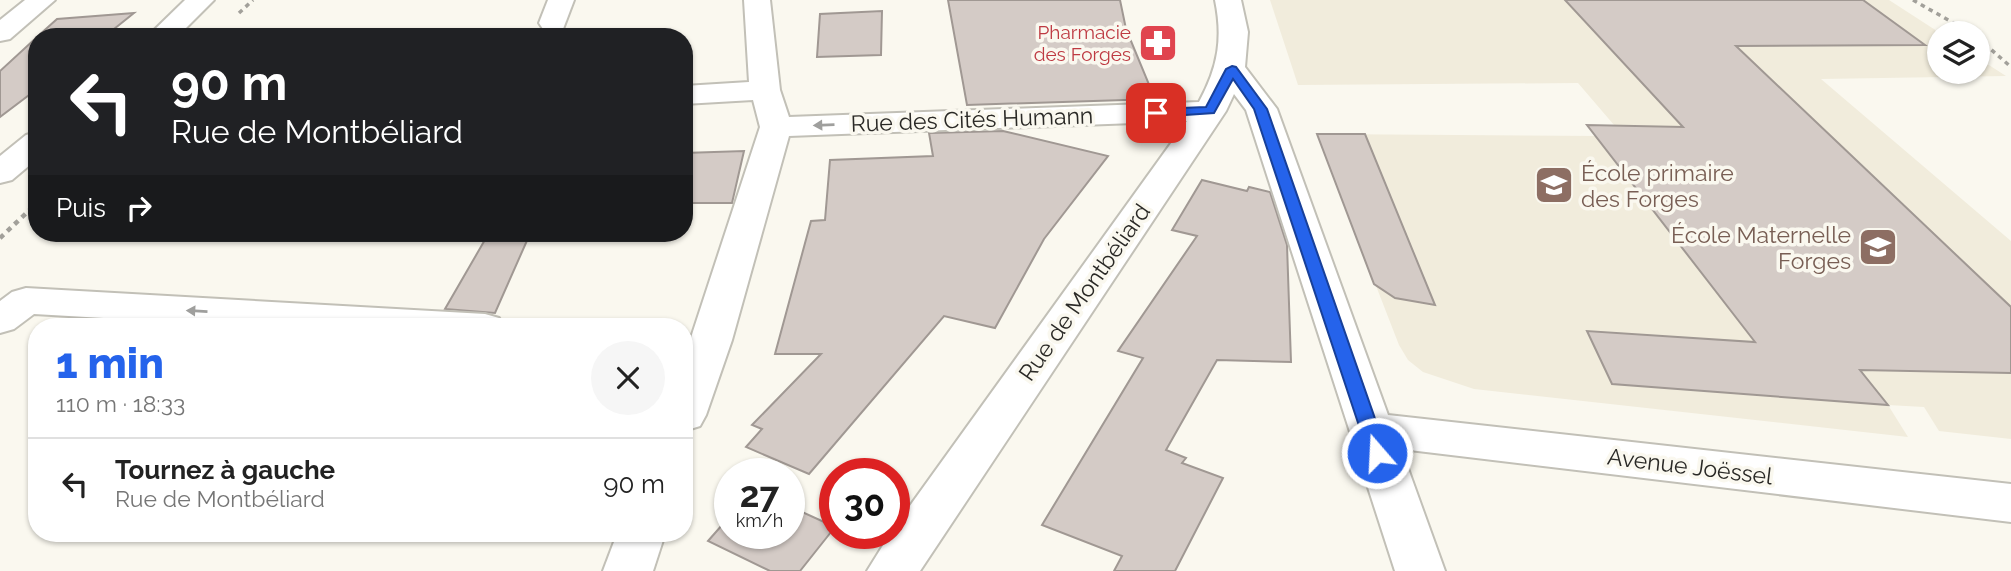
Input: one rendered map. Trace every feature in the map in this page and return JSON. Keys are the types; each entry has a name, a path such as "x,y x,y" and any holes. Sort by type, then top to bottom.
{"street":[{"path":"0,33 42,0"},
{"path":"171,28 201,0"},
{"path":"693,367 698,340 776,127 765,90 757,0"},
{"name":"Rue de Montbéliard","path":"892,571 1210,111 1232,69 1237,47 1228,0"},
{"path":"1232,69 1261,109 1420,571"},
{"path":"693,94 765,90"},
{"name":"Rue des Cités Humann","path":"776,127 1210,111"},
{"path":"0,173 28,150"},
{"path":"0,320 26,301 326,318"},
{"name":"Avenue Joëssel","path":"1369,429 2011,503"},
{"path":"628,571 638,542"}],"path":[{"path":"1913,0 1950,21"},
{"path":"1990,48 2011,66"},
{"path":"0,238 28,212"}],"shaded area":[{"path":"1270,0 1889,0 1927,25 1927,77 1821,79 2011,241 2011,439 1939,431 1924,407 1888,405 1908,437 1474,389 1423,372 1408,360 1399,345 1317,134 1599,136 1614,125 1578,83 1298,85"},
{"path":"1990,66 2006,76 1990,76"}],"building":[{"path":"948,0 1120,0 1126,29 1155,99 967,105"},
{"path":"1565,0 1863,0 1925,45 1736,46 2011,307 2011,373 1860,370 1888,405 1612,384 1587,331 1755,342 1587,125 1683,127"},
{"path":"882,11 881,55 817,57 820,14"},
{"path":"134,13 115,28 47,28 57,19"},
{"path":"28,45 28,96 0,117 0,71"},
{"path":"1003,131 1108,156 1044,239 995,328 944,316 823,458 819,458 819,462 809,474 805,472 805,458 772,458 746,447 762,429 752,425 821,354 775,354 811,221 825,220 830,160 933,156 929,133"},
{"path":"1317,134 1365,134 1435,305 1395,298 1374,284"},
{"path":"744,151 732,203 693,203 693,153"},
{"path":"1202,180 1247,191 1249,187 1270,192 1287,245 1291,362 1217,360 1166,450 1186,458 1182,463 1223,478 1175,571 1114,571 1122,556 1042,525 1143,358 1118,351 1197,236 1172,230"},
{"path":"484,242 526,242 495,313 445,309"},
{"path":"805,513 819,520 819,547 800,571 770,571 725,549 805,549"}],"place":[{"name":"Pharmacie des Forges","path":"1158,43"},
{"name":"École primaire des Forges","path":"1554,185"},
{"name":"École Maternelle Forges","path":"1878,247"}],"route":[{"path":"1156,113 1210,111 1232,69 1261,109 1377,453"}]}
